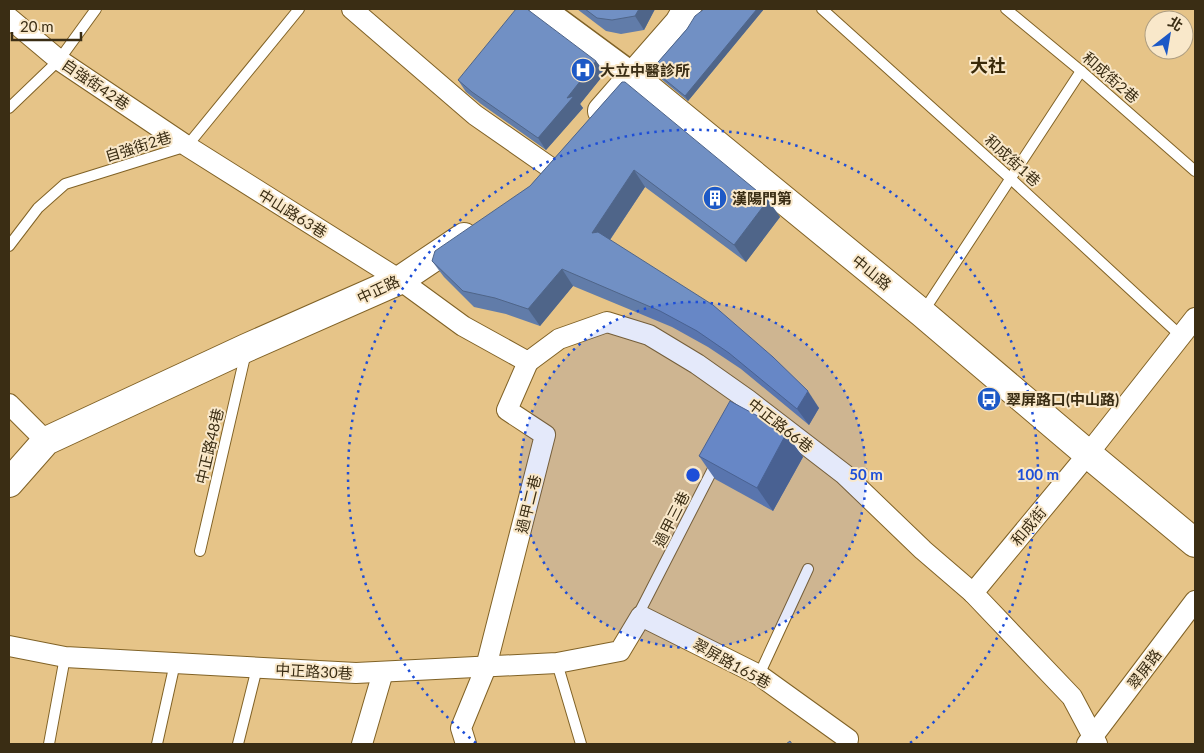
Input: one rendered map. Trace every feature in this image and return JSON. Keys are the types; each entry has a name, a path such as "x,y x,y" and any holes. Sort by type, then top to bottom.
{"main road":[{"path":"583,132 687,13"},
{"name":"中山路","path":"633,76 922,313 1195,543"},
{"name":"中正路","path":"9,483 46,441 246,348 400,280 482,225"}],"street":[{"path":"352,9 475,115 550,169"},
{"name":"中山路","path":"542,9 633,76"},
{"name":"自強街42巷","path":"9,18 59,60 187,146"},
{"name":"中山路63巷","path":"187,146 400,280"},
{"path":"400,280 463,326 528,362"},
{"name":"和成街","path":"973,593 1088,454 1195,318"},
{"name":"中正路66巷","path":"528,362 559,339 607,322 649,335 697,364 746,404 844,474 923,550 973,593 1072,697 1092,742"},
{"name":"過甲二巷","path":"486,667 545,434 507,410 528,362"},
{"path":"9,404 46,441"},
{"name":"翠屏路","path":"1092,742 1195,601"},
{"name":"翠屏路165巷","path":"620,651 641,616 759,675 848,739 847,744"},
{"name":"中正路30巷","path":"9,646 65,657 356,673 557,664 620,651"},
{"path":"466,744 461,728 486,667"},
{"path":"362,744 383,672"}],"lane":[{"path":"9,108 59,60 96,9"},
{"name":"自強街2巷","path":"9,246 38,208 65,184 187,146 300,9"},
{"name":"和成街1巷","path":"822,9 1182,336"},
{"name":"和成街2巷","path":"1006,9 1081,71 1195,171"},
{"path":"922,313 1081,71"},
{"name":"中正路48巷","path":"200,551 246,348"},
{"name":"過甲三巷","path":"620,651 722,452"},
{"path":"759,675 808,568"},
{"path":"49,744 65,657"},
{"path":"157,744 175,663"},
{"path":"557,664 581,744"},
{"path":"238,744 257,668"}],"building":[{"path":"516,9 527,9 596,61 567,98 574,96 538,138 458,80"},
{"path":"585,9 639,9 635,16 612,20 597,18"},
{"path":"704,9 757,9 685,96 652,69 687,29 695,16"},
{"path":"622,82 625,82 768,200 734,245 634,170 592,233 598,232 713,305 773,357 808,391 797,409 729,353 697,331 660,311 562,269 528,309 495,298 463,291 432,261 435,251 530,186"},
{"path":"730,401 778,427 786,434 757,488 699,456"}],"place":[{"name":"大立中醫診所","path":"583,70"},
{"name":"漢陽門第","path":"715,198"},
{"name":"翠屏路口(中山路)","path":"989,399"}],"district":[{"name":"大社","path":"988,65"}]}
